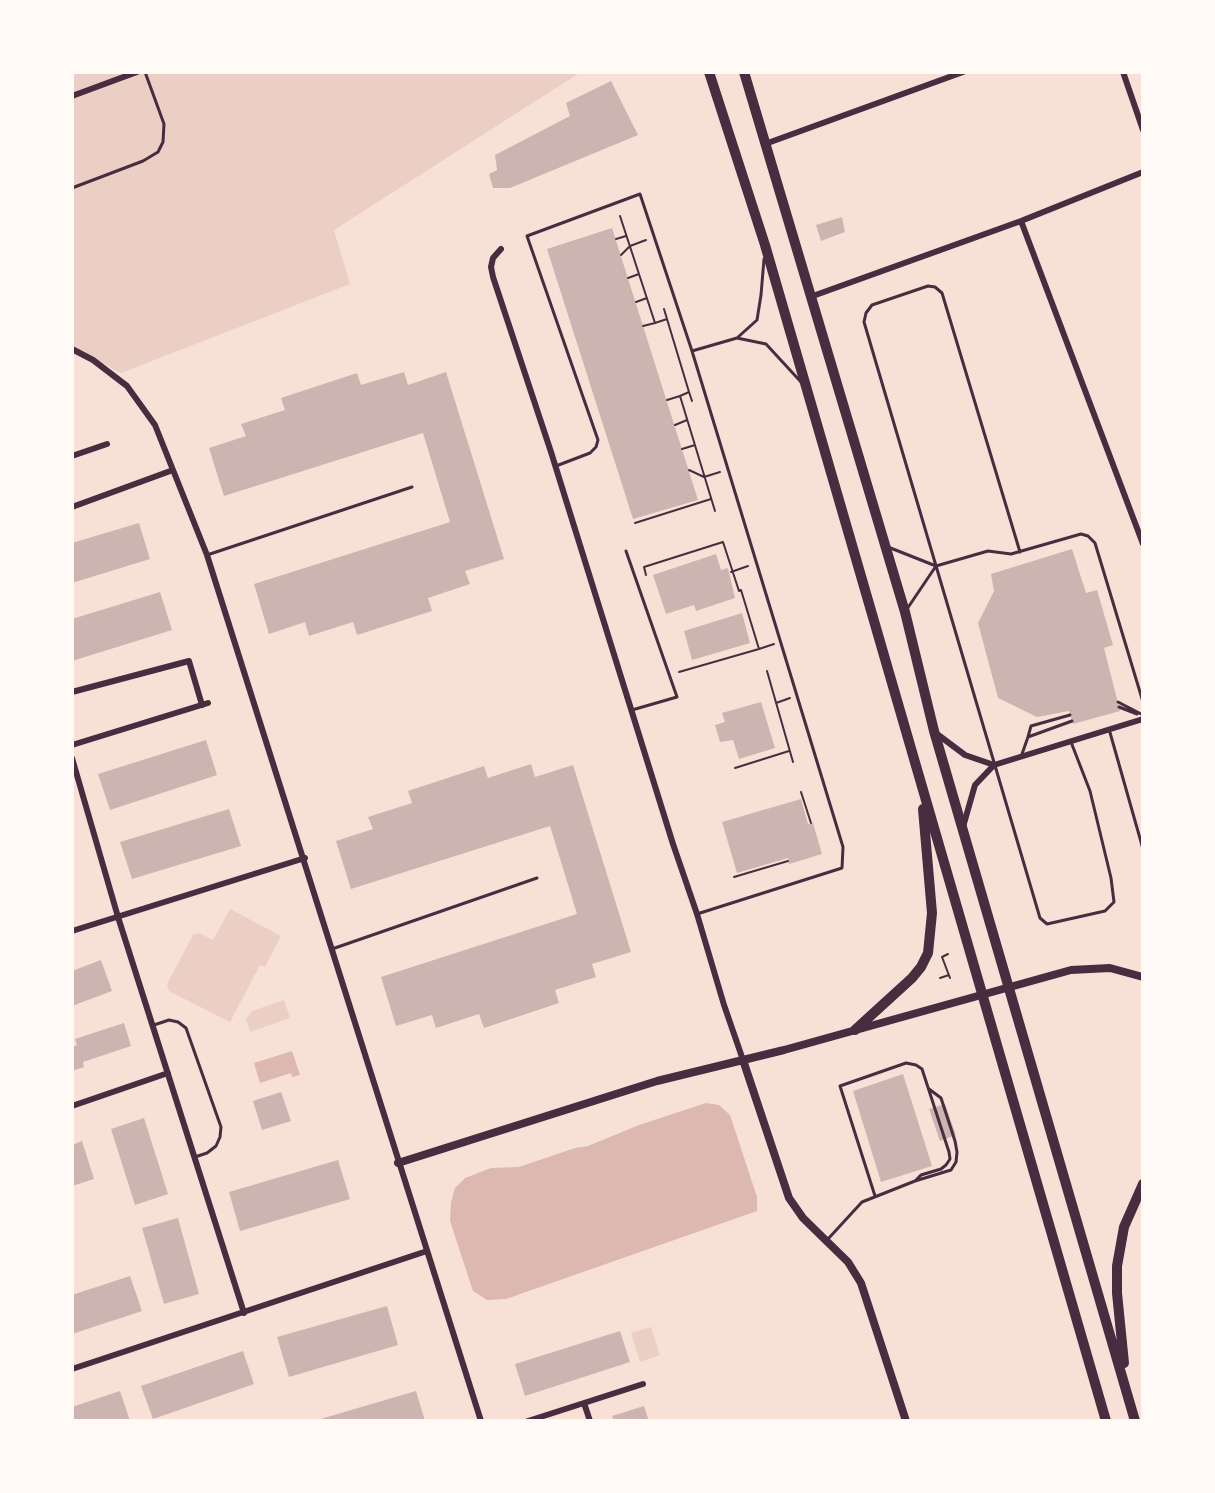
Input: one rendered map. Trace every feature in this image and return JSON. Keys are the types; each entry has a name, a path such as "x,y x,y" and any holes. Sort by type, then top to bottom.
{"highway":[{"path":"709,72 765,245 1106,1421"},
{"path":"744,72 905,612 934,731 962,831 1135,1421"},
{"path":"855,1030 912,978 928,953 932,913 920,784"},
{"path":"1127,1394 1118,1308 1117,1266 1124,1227 1143,1184"}],"street":[{"path":"72,96 137,72"},
{"path":"765,144 963,72"},
{"path":"1123,72 1143,130"},
{"path":"810,297 1021,220 1143,172"},
{"path":"1021,220 1143,544"},
{"path":"501,249 493,258 491,267 493,277 555,466 724,1005 789,1198 803,1218 849,1262 861,1283 906,1421"},
{"path":"72,349 93,360 127,386 155,425 207,555 481,1421"},
{"path":"72,456 107,444"},
{"path":"72,507 173,470"},
{"path":"72,692 189,660 205,704 72,745"},
{"path":"962,831 975,785 993,765 1071,742 1143,716"},
{"path":"934,731 965,755 993,765"},
{"path":"72,758 118,917 244,1313"},
{"path":"72,931 304,858"},
{"path":"398,1163 657,1081 855,1030 1071,970 1110,968 1143,977"},
{"path":"72,1106 168,1073"},
{"path":"72,1369 427,1251"},
{"path":"528,1421 643,1384"},
{"path":"584,1403 590,1421"}],"lane":[{"path":"72,188 143,161 158,152 163,141 164,124 145,72"},
{"path":"555,466 590,453 596,447 598,440 527,236 640,194 692,351 843,847 842,868 697,914"},
{"path":"692,351 737,338 757,320 765,245"},
{"path":"1020,552 942,293 935,287 928,286 872,305 866,313 864,322 993,765 1040,918 1047,924 1105,910 1114,902 1111,878 1090,791 1071,742"},
{"path":"737,338 766,344 806,388"},
{"path":"207,555 412,487"},
{"path":"885,546 936,566 988,551 1011,554 1081,534 1088,536 1095,543 1143,702"},
{"path":"626,551 676,697 630,710"},
{"path":"905,612 936,566"},
{"path":"1118,702 1143,716"},
{"path":"1119,707 1143,716"},
{"path":"1022,756 1031,726 1070,715"},
{"path":"1028,736 1072,721"},
{"path":"1109,729 1143,849"},
{"path":"332,949 537,878"},
{"path":"153,1026 170,1020 186,1028 221,1127 216,1146 207,1153 195,1157"},
{"path":"875,1196 840,1086 906,1064 916,1065 922,1069 950,1159 942,1169 921,1175 915,1181"},
{"path":"827,1241 862,1202 915,1181 951,1170 956,1162 955,1141 940,1098 929,1089"}],"path":[{"path":"620,216 655,323"},
{"path":"616,239 626,236"},
{"path":"621,255 630,246 654,237"},
{"path":"628,278 639,274"},
{"path":"636,302 647,298"},
{"path":"664,309 692,402"},
{"path":"644,326 667,320"},
{"path":"667,400 689,392"},
{"path":"680,396 714,511"},
{"path":"675,425 687,420"},
{"path":"682,449 695,445"},
{"path":"689,470 704,477 728,469"},
{"path":"635,523 711,499"},
{"path":"646,575 644,567 723,542 759,649"},
{"path":"732,571 757,563"},
{"path":"679,672 781,642"},
{"path":"767,671 793,762"},
{"path":"776,703 798,696"},
{"path":"735,768 789,751"},
{"path":"801,792 811,823"},
{"path":"734,877 788,861"},
{"path":"940,978 949,977 942,957 948,954"}],"shaded area":[{"path":"72,72 581,72 334,230 350,284 121,373 72,347"},
{"path":"230,909 281,936 265,967 260,965 230,1022 169,991 167,984 193,935 199,933 213,940"},
{"path":"284,1000 290,1018 250,1032 246,1019 252,1011"},
{"path":"292,1051 300,1075 292,1077 291,1073 260,1083 254,1063"},
{"path":"706,1103 719,1105 730,1115 757,1197 757,1211 506,1299 487,1300 473,1291 450,1221 451,1202 455,1188 465,1178 491,1168 519,1167 575,1148 588,1146 639,1125"},
{"path":"651,1327 660,1355 640,1362 631,1333"}],"building":[{"path":"611,81 638,135 510,188 493,188 489,174 497,170 495,155 570,116 566,103"},
{"path":"842,217 845,232 821,241 816,225"},
{"path":"612,228 698,500 633,519 547,249"},
{"path":"404,372 408,385 446,372 504,559 465,571 470,584 428,598 432,611 357,635 353,622 309,636 305,622 269,634 254,584 450,522 423,433 224,496 209,448 246,436 241,424 285,410 281,398 357,373 361,385"},
{"path":"139,523 150,559 72,583 72,543"},
{"path":"1072,549 1086,593 1097,590 1113,645 1104,648 1120,711 1073,724 1069,711 1037,717 998,698 978,623 994,591 991,574"},
{"path":"716,554 721,570 728,568 735,598 696,611 694,605 666,614 653,575"},
{"path":"160,592 172,630 72,661 72,619"},
{"path":"742,613 750,643 692,660 684,631"},
{"path":"761,702 775,748 739,759 733,740 720,742 715,725 725,722 722,713"},
{"path":"206,740 217,775 110,810 98,774"},
{"path":"531,764 535,777 573,765 631,952 592,964 596,977 555,990 559,1003 484,1028 479,1014 436,1028 432,1015 396,1026 381,977 577,914 550,826 351,889 336,841 373,829 368,817 412,803 408,791 484,766 488,778"},
{"path":"801,799 808,824 813,823 822,854 789,864 788,858 737,873 722,822"},
{"path":"229,809 241,846 132,879 120,842"},
{"path":"101,960 112,991 72,1006 72,971"},
{"path":"124,1023 131,1046 83,1062 84,1067 72,1071 72,1047 77,1045 75,1039"},
{"path":"903,1074 932,1166 881,1182 853,1091"},
{"path":"281,1092 291,1121 262,1130 253,1101"},
{"path":"945,1104 956,1135 940,1141 929,1109"},
{"path":"144,1118 168,1194 135,1205 111,1129"},
{"path":"82,1141 94,1179 72,1186 72,1145"},
{"path":"338,1160 350,1199 240,1231 229,1192"},
{"path":"178,1218 199,1294 164,1304 142,1228"},
{"path":"130,1276 142,1311 72,1334 72,1295"},
{"path":"387,1306 398,1345 289,1377 277,1337"},
{"path":"620,1331 630,1362 525,1396 515,1364"},
{"path":"243,1351 254,1384 153,1419 141,1386"},
{"path":"120,1391 130,1421 72,1421 72,1407"},
{"path":"416,1391 425,1421 317,1421 317,1420"},
{"path":"644,1406 649,1421 614,1421 612,1416"}]}
